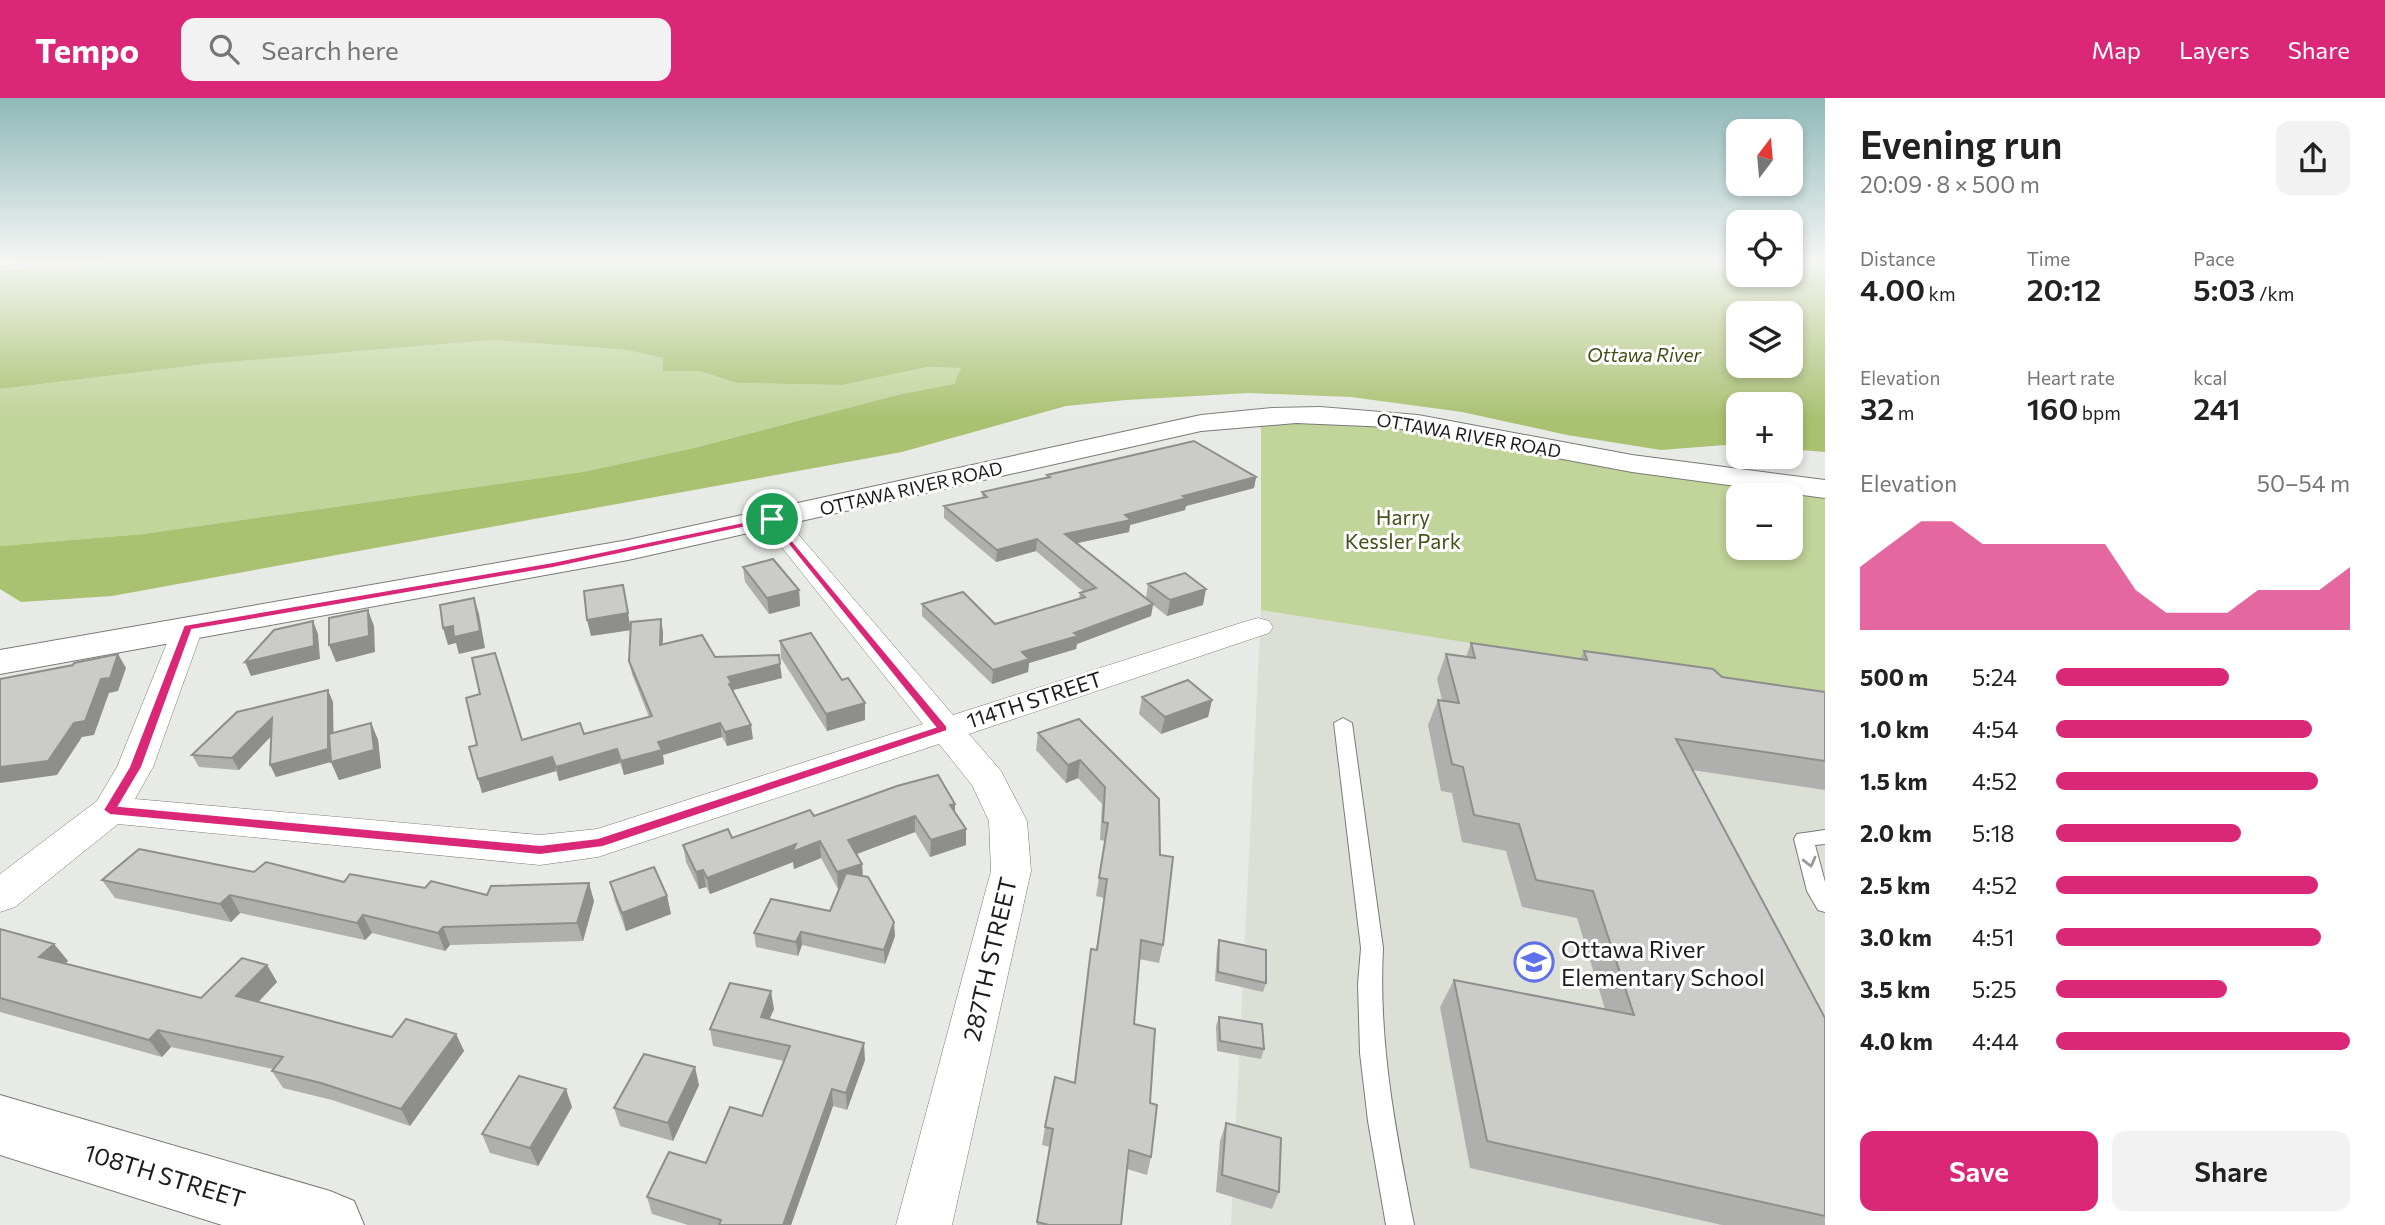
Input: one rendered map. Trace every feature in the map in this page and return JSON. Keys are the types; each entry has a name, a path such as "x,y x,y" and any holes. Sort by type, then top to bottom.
{"street":[{"name":"OTTAWA RIVER ROAD","path":"0,663 553,565 1201,423 1254,416 1304,414 1392,419 1627,463 1825,489"},
{"name":"287TH STREET","path":"772,519 943,729 988,780 1008,821 1011,871 924,1225"},
{"name":"114TH STREET","path":"110,810 540,850 598,843 1258,627"},
{"path":"0,896 110,810 135,767 188,628"},
{"name":"108TH STREET","path":"0,1125 330,1225"}],"lane":[{"path":"1343,723 1372,947 1369,980 1372,1074 1400,1225"},
{"path":"1825,837 1804,839 1817,891 1825,904"}],"shaded area":[{"name":"Ottawa River Elementary School","path":"1261,610 1825,699 1825,1225 1231,1225"}],"green space":[{"path":"492,340 627,350 664,358 663,371 699,371 737,383 842,385 928,367 961,368 954,384 901,394 694,448 582,472 143,534 0,546 0,389 207,364"},
{"name":"Harry Kessler Park","path":"1261,420 1383,422 1763,483 1726,483 1726,560 1803,560 1803,489 1825,493 1825,699 1261,610"}],"water":[{"name":"Ottawa River","path":"0,314 1726,314 1726,378 1803,378 1803,314 1825,314 1825,452 1803,450 1803,392 1726,392 1726,445 1661,450 1567,435 1462,412 1351,397 1248,393 1126,400 1066,406 902,452 112,596 21,602 0,589 0,546 143,534 582,472 694,448 901,394 954,384 961,368 928,367 842,385 737,383 699,371 663,371 663,358 627,350 492,340 207,364 0,389"}],"building":[{"path":"1194,441 1256,477 1125,515 1131,520 1065,534 1153,604 1074,633 1078,636 1022,652 1029,659 993,670 922,604 963,592 995,624 1085,597 1080,593 1096,588 1037,539 997,550 944,506 987,497 982,492 1050,477 1047,475"},
{"path":"773,559 799,590 767,598 743,567"},
{"path":"1185,573 1206,589 1170,600 1148,584"},
{"path":"623,585 628,613 587,620 584,591"},
{"path":"474,598 480,631 454,637 453,626 443,628 440,605"},
{"path":"368,610 369,636 329,645 329,618"},
{"path":"661,619 660,645 702,635 715,657 779,655 780,664 728,677 732,684 729,684 751,725 725,732 720,723 658,742 662,750 621,761 617,749 556,767 552,757 478,779 469,747 477,745 466,698 480,694 472,658 495,653 522,740 580,723 584,734 652,716 629,661 631,622"},
{"path":"313,621 314,646 245,662 274,630"},
{"path":"811,633 842,680 848,678 865,703 826,714 780,641"},
{"path":"1471,643 1587,660 1584,651 1713,669 1722,677 1825,692 1825,761 1676,739 1825,1018 1825,1216 1487,1141 1454,980 1634,1015 1593,891 1536,880 1519,824 1474,815 1463,767 1452,764 1438,700 1459,703 1446,654 1475,658"},
{"path":"118,654 110,678 101,679 85,721 74,723 48,761 0,767 0,679"},
{"path":"1188,680 1212,700 1165,717 1142,697"},
{"path":"328,690 328,749 270,765 272,718 232,758 192,755 237,712"},
{"path":"1079,719 1159,799 1160,855 1173,857 1163,945 1141,940 1134,1024 1155,1029 1150,1103 1157,1105 1151,1157 1129,1150 1121,1225 1049,1225 1037,1222 1053,1129 1045,1127 1055,1077 1075,1083 1091,949 1097,950 1107,879 1099,878 1108,823 1103,822 1105,787 1080,760 1068,765 1038,733"},
{"path":"371,723 374,750 331,762 329,734"},
{"path":"938,775 955,804 950,805 966,829 931,840 915,816 848,840 862,864 837,872 820,841 792,852 796,844 707,878 703,870 696,872 683,845 728,829 732,838 810,810 814,816 897,786"},
{"path":"139,849 254,872 266,862 344,882 350,874 425,888 431,881 487,895 491,886 589,883 577,923 443,927 438,933 363,915 357,923 230,895 220,904 102,880"},
{"path":"654,867 667,896 622,913 610,882"},
{"path":"846,873 868,877 894,922 884,950 801,932 796,942 754,933 771,899 830,911"},
{"path":"0,929 54,944 39,957 201,998 242,958 267,965 236,996 392,1037 406,1019 456,1034 401,1109 321,1083 272,1071 283,1057 158,1030 149,1040 0,998"},
{"path":"1219,940 1266,950 1266,983 1218,972"},
{"path":"730,983 771,991 761,1017 864,1043 846,1093 832,1089 783,1225 719,1225 721,1220 647,1197 669,1152 706,1163 730,1107 762,1116 790,1046 710,1029"},
{"path":"1219,1017 1262,1024 1264,1049 1220,1041"},
{"path":"644,1054 695,1067 668,1123 614,1108"},
{"path":"519,1076 566,1089 530,1148 482,1134"},
{"path":"1226,1123 1281,1138 1279,1192 1222,1175"}],"place":[{"name":"Ottawa River Elementary School","path":"1534,962"}],"route":[{"path":"772,519 943,729 598,843 540,850 110,810 135,767 188,628 553,565 772,519"}]}
